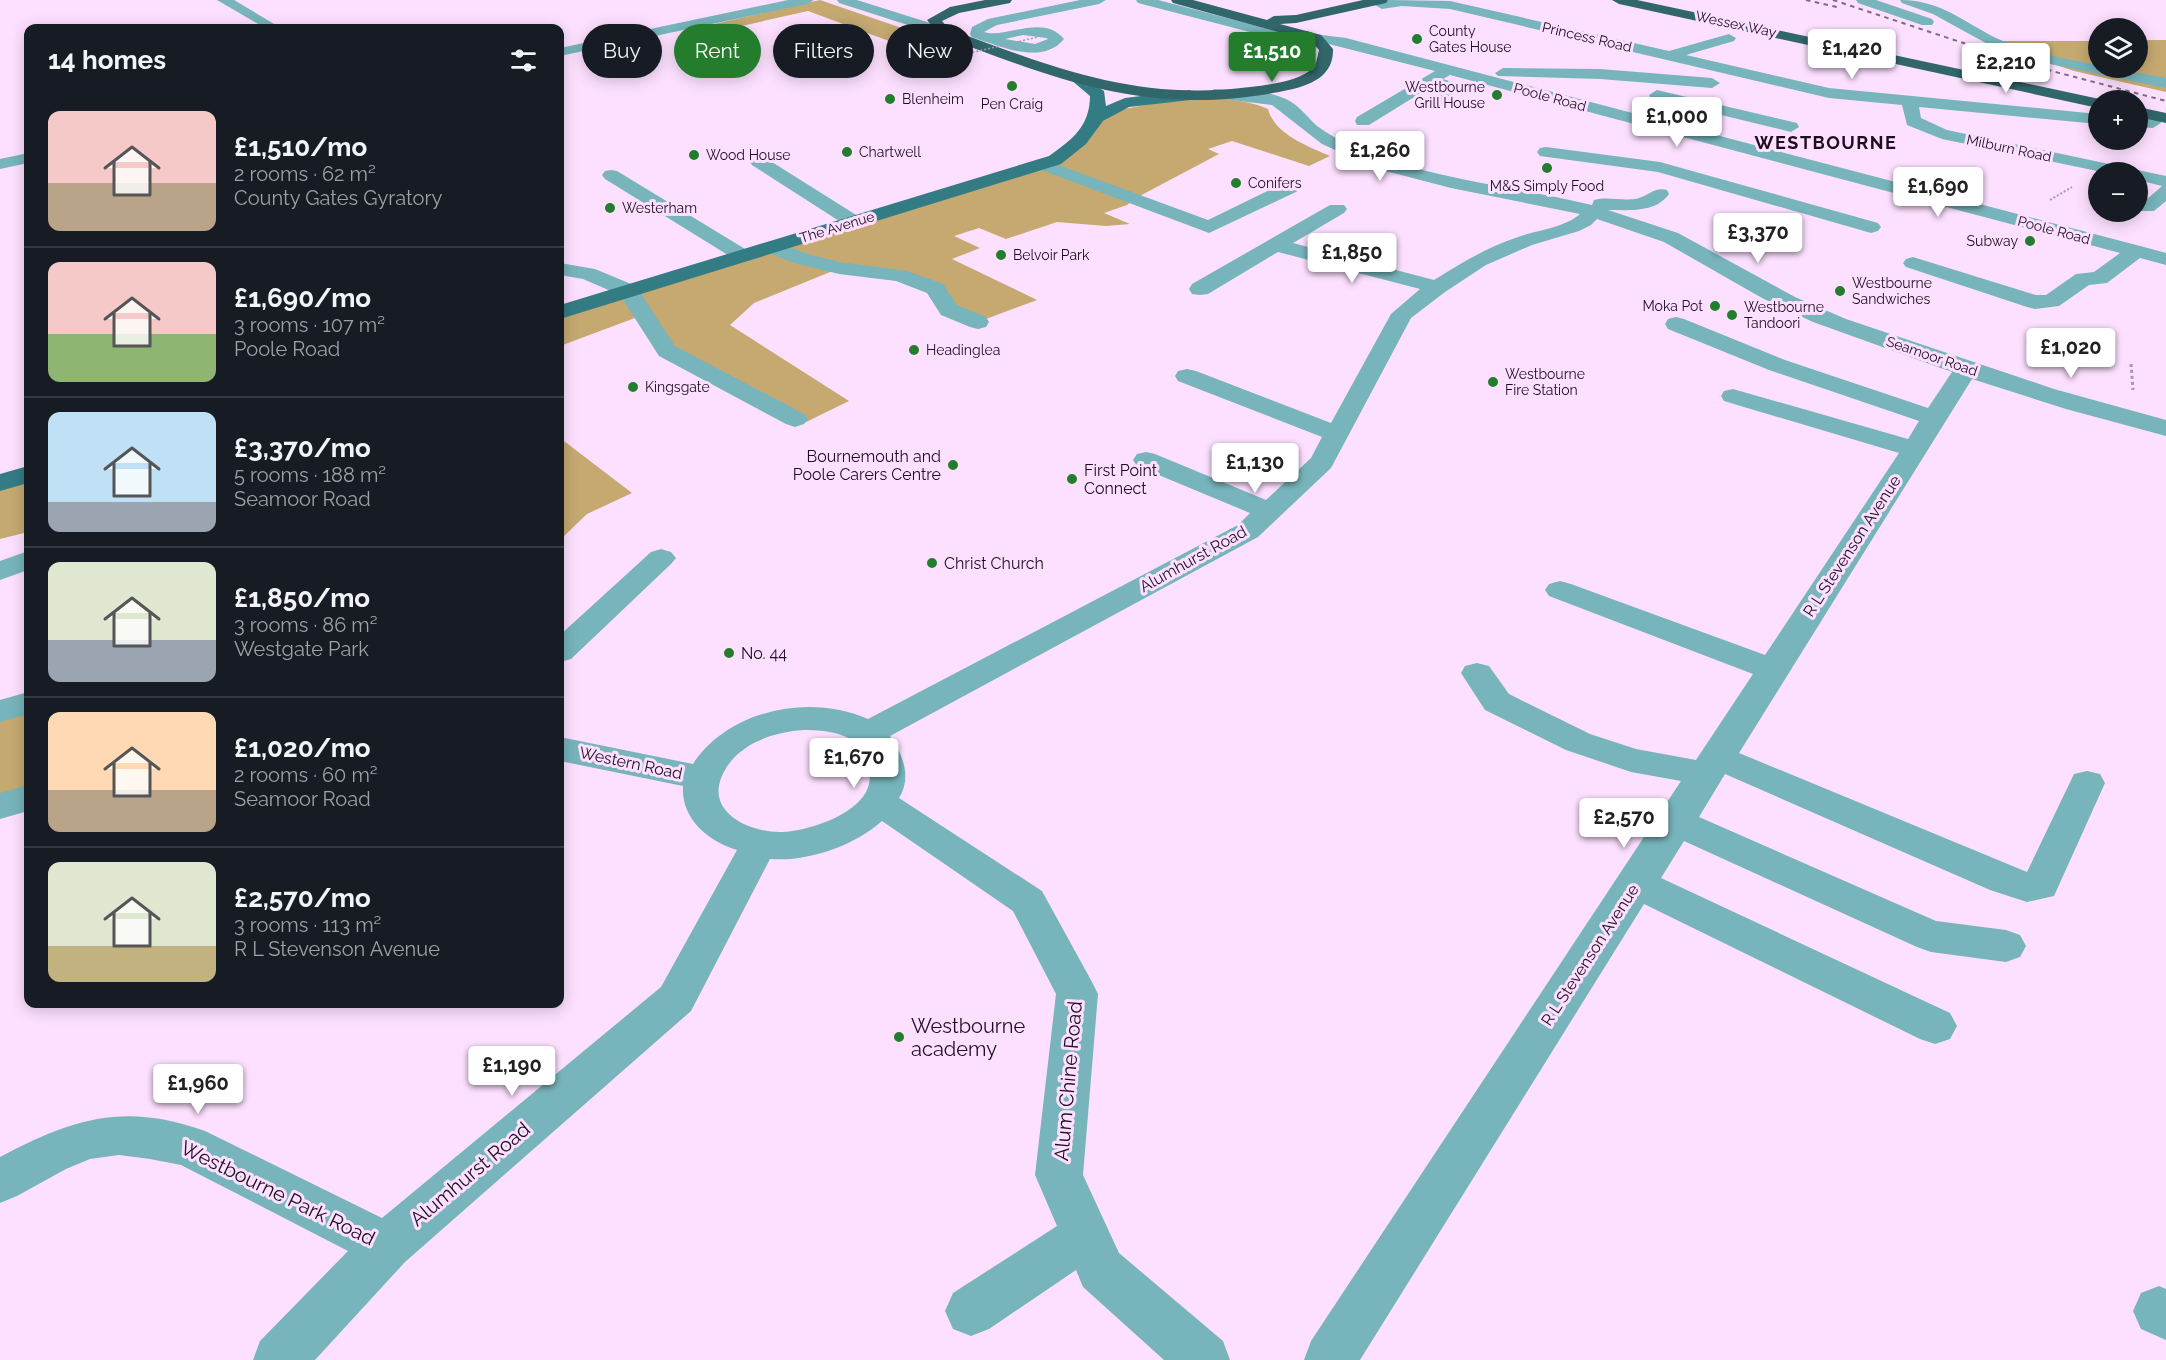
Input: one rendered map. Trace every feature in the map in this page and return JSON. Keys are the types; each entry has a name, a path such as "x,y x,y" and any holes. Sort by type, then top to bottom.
{"highway":[{"path":"937,24 934,20 955,10 1005,0"},
{"path":"973,42 1078,79 1131,91 1191,95 1266,90 1299,83 1321,71 1325,64 1326,49 1312,37 1178,0"},
{"name":"Wessex Way","path":"1619,0 2088,101"},
{"path":"1312,37 1326,22 1385,2"},
{"path":"1230,14 1257,19 1284,20 1385,2"}],"main road":[{"path":"1078,79 1098,94 1097,117 1125,103 1191,95"},
{"name":"The Avenue","path":"564,311 1055,160 1082,141 1094,126 1097,117"},
{"path":"0,483 24,475"}],"street":[{"path":"224,0 267,24"},
{"path":"564,51 807,0"},
{"path":"995,40 1001,35 1023,31 1050,34 1057,39 1041,47 1020,48 995,40 977,34 977,30 982,26 1002,20 1100,0"},
{"name":"Poole Road","path":"1143,0 1277,35 1341,41 2166,259"},
{"path":"1863,0 1949,31 1984,37"},
{"path":"1907,0 1938,11 1998,44 2050,60 2166,83"},
{"path":"850,2 890,9 955,10"},
{"path":"850,2 919,24"},
{"name":"Princess Road","path":"1385,2 1450,5 1789,85"},
{"path":"1002,20 1035,33"},
{"path":"1552,29 1573,21"},
{"path":"1619,44 1644,38 1640,35"},
{"path":"1669,56 1729,38"},
{"path":"1020,48 1045,68"},
{"path":"1363,121 1447,70"},
{"path":"1481,79 1502,73 1522,72 1630,76 1758,87 1789,85 1852,97 2088,118"},
{"path":"1630,76 1631,81 1646,92 1791,127"},
{"path":"1430,80 1446,85 1448,89 1443,105"},
{"path":"1284,104 1286,93 1299,83"},
{"name":"Seamoor Road","path":"1214,94 1258,97 1284,104 1321,136 1361,156 1428,177 1593,211 1660,232 1710,255 1741,277 1788,302 1847,328 1966,369 2125,418 2166,428"},
{"name":"Milburn Road","path":"1910,102 1913,121 1932,130 2088,164"},
{"path":"1642,121 1666,146"},
{"path":"1666,146 1687,142 1719,141"},
{"path":"1666,146 1657,177 1669,208"},
{"path":"1546,152 1660,167 1844,229 1871,227"},
{"path":"0,164 24,159"},
{"path":"758,161 854,222"},
{"path":"1042,164 1209,227 1291,187"},
{"path":"611,175 742,256"},
{"path":"2148,178 2166,182"},
{"path":"2148,205 2166,191"},
{"name":"Seamoor Road","path":"1508,192 1605,205 1642,204 1669,208 1710,255"},
{"path":"1200,289 1337,209"},
{"name":"Alumhurst Road","path":"867,734 1248,531 1322,462 1402,314 1437,287 1498,252 1572,227 1584,221 1593,211"},
{"path":"1276,244 1437,287"},
{"path":"771,247 801,259 839,268 900,275 935,289 949,310 978,322"},
{"path":"1913,263 2035,302 2051,301 2084,279 2098,278 2137,251"},
{"path":"564,270 588,273 628,291 667,351 795,419"},
{"path":"1676,324 1778,365 1935,417"},
{"name":"R L Stevenson Avenue","path":"1330,1360 1966,369"},
{"path":"1187,376 1337,434"},
{"path":"1732,396 1914,449"},
{"path":"1146,460 1269,511"},
{"path":"564,648 661,558"},
{"path":"0,571 24,562"},
{"path":"1560,590 1773,670"},
{"path":"1477,673 1497,702 1578,742 1631,760 1711,766 2027,887 2040,886 2087,783"},
{"path":"0,711 24,704"},
{"path":"818,718 845,723 867,734 882,748 888,765 887,783 879,802 862,819 841,832 815,842 786,846 759,844 731,835 711,820 701,800 703,778 714,758 734,740 759,727 788,720 818,718"},
{"name":"Western Road","path":"564,749 703,778"},
{"path":"0,806 24,799"},
{"name":"Alum Chine Road","path":"879,802 1028,901 1077,994 1059,1174 1101,1270 1204,1360"},
{"path":"1675,822 1931,936 2006,946"},
{"name":"Alumhurst Road","path":"279,1360 387,1245 676,999 759,844"},
{"path":"1636,884 1935,1026"},
{"name":"Westbourne Park Road","path":"0,1181 49,1154 88,1139 119,1135 150,1138 189,1146 387,1245"},
{"path":"971,1311 1086,1235"}],"path":[{"path":"973,51 1035,33"},
{"path":"2018,220 2088,176"}],"shaded area":[{"path":"820,0 890,24 886,24 886,40 874,35 874,24 843,24 808,11 750,24 714,24"},
{"path":"2148,40 2166,40 2166,92 2105,78 2148,78"},
{"path":"1983,41 2088,41 2088,74 2074,71"},
{"path":"1189,97 1219,98 1259,105 1268,109 1277,126 1293,138 1330,156 1309,166 1232,141 1208,149 1219,154 1134,199 1127,205 1104,213 1130,224 1106,226 1057,222 1006,239 979,228 954,236 980,248 952,259 1037,300 978,322 935,289 840,268 754,303 730,325 849,401 800,425 667,351 643,315 564,345 564,311 1055,160 1094,126 1124,109"},
{"path":"564,441 632,493 587,514 564,536"},
{"path":"24,475 24,533 0,539 0,483"},
{"path":"24,704 24,799 0,806 0,711"}],"railway":[{"path":"1806,0 1841,8"},
{"path":"1833,0 2033,66 2166,101"}],"place":[{"name":"County Gates House","path":"1417,39"},
{"name":"Pen Craig","path":"1012,86"},
{"name":"Westbourne Grill House","path":"1497,95"},
{"name":"Blenheim","path":"890,99"},
{"name":"Chartwell","path":"847,152"},
{"name":"Wood House","path":"694,155"},
{"name":"M&S Simply Food","path":"1547,168"},
{"name":"Conifers","path":"1236,183"},
{"name":"Westerham","path":"610,208"},
{"name":"Subway","path":"2030,241"},
{"name":"Belvoir Park","path":"1001,255"},
{"name":"Westbourne Sandwiches","path":"1840,291"},
{"name":"Moka Pot","path":"1715,306"},
{"name":"Westbourne Tandoori","path":"1732,315"},
{"name":"Headinglea","path":"914,350"},
{"name":"Westbourne Fire Station","path":"1493,382"},
{"name":"Kingsgate","path":"633,387"},
{"name":"Bournemouth and Poole Carers Centre","path":"953,465"},
{"name":"First Point Connect","path":"1072,479"},
{"name":"Christ Church","path":"932,563"},
{"name":"No. 44","path":"729,653"},
{"name":"Westbourne academy","path":"899,1037"}],"district":[{"name":"WESTBOURNE","path":"1826,142"}]}
